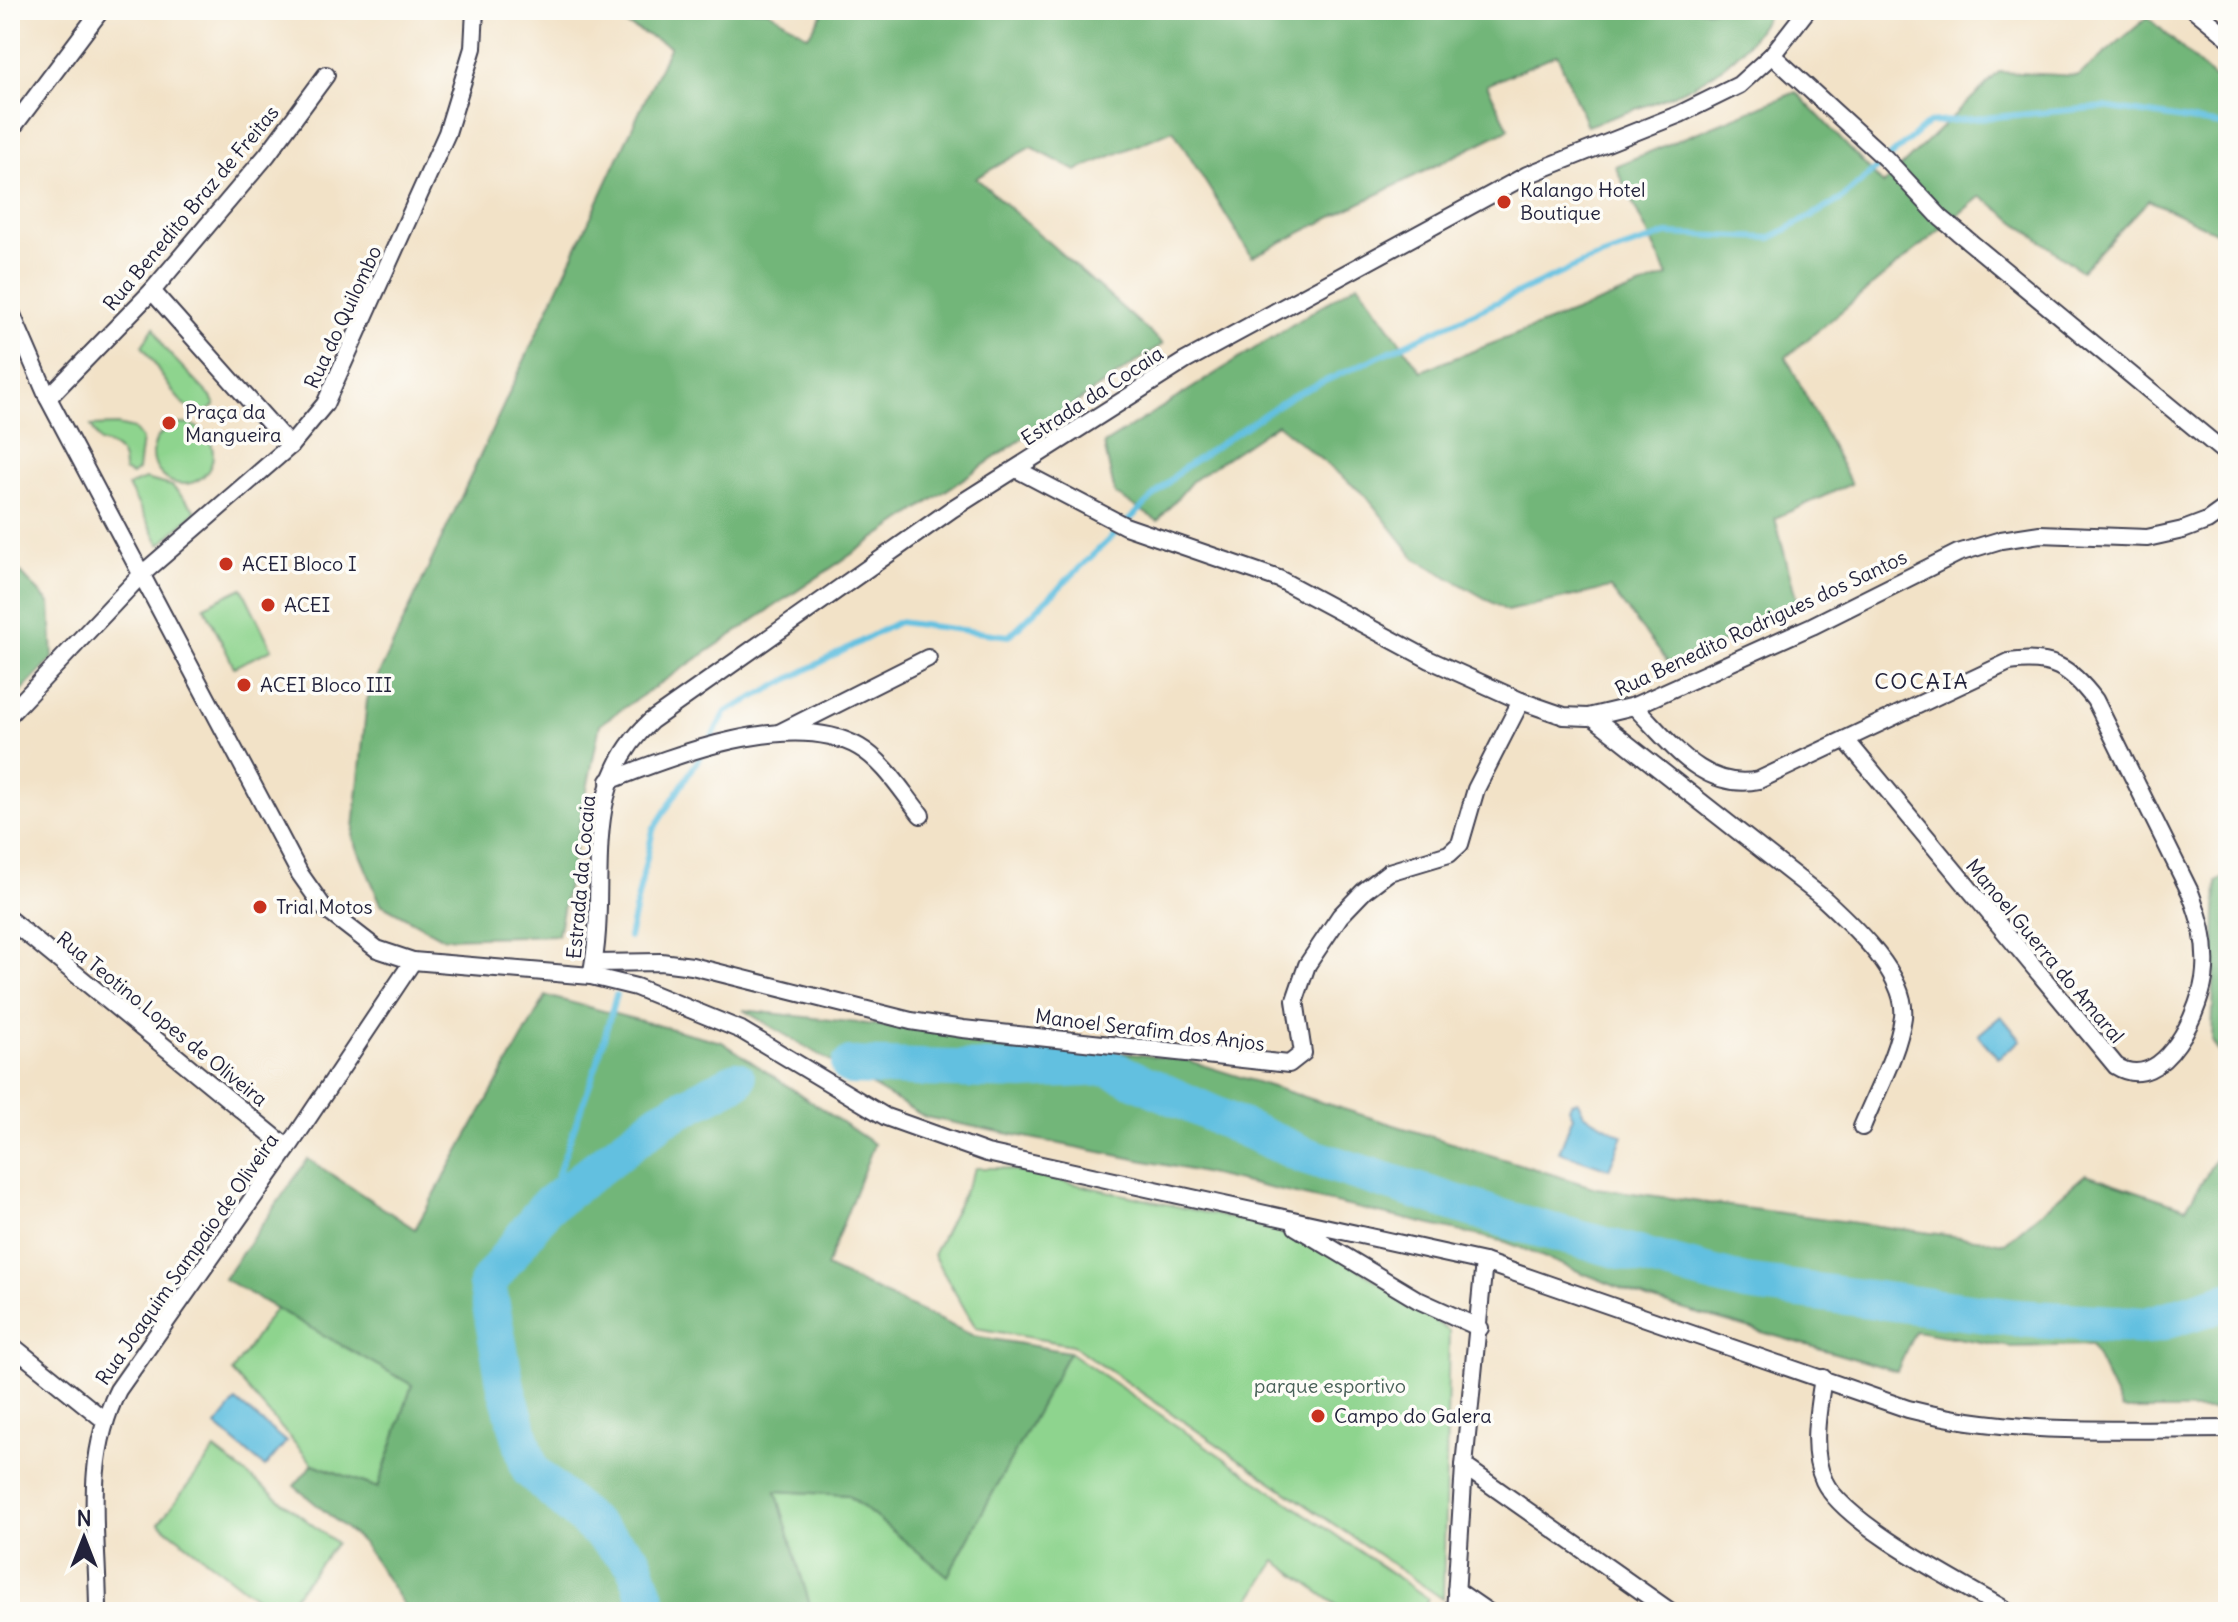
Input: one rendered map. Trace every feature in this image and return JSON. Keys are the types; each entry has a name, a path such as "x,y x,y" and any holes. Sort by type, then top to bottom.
{"street":[{"path":"10,131 101,10"},
{"name":"Rua do Quilombo","path":"10,714 141,575 308,429 342,372 447,133 473,48 475,10"},
{"name":"Estrada da Cocaia","path":"593,970 601,825 609,781 624,747 651,721 952,509 1198,353 1527,175 1680,114 1739,85 1772,55 1807,10"},
{"path":"2195,10 2228,37"},
{"path":"1772,55 1886,159 1941,218 2228,455"},
{"name":"Rua Benedito Braz de Freitas","path":"48,398 152,291 267,155 326,75"},
{"path":"152,291 290,446"},
{"path":"10,310 48,398 300,874 324,908 377,949 413,961 593,970 741,1030 886,1117 924,1133 987,1153 1284,1221 1484,1262 1908,1409 1958,1422 2012,1429 2228,1429"},
{"name":"Rua Benedito Rodrigues dos Santos","path":"1016,469 1125,526 1279,579 1430,660 1521,701 1564,716 1593,717 1634,706 1812,626 1958,553 2001,540 2040,534 2147,538 2195,526 2228,506"},
{"path":"774,735 928,658"},
{"name":"Manoel Guerra do Amaral","path":"1634,706 1696,767 1717,780 1759,780 2009,662 2034,659 2077,676 2095,700 2190,892 2203,925 2205,971 2200,1000 2187,1029 2163,1060 2139,1074 2127,1073 2116,1066 1846,740"},
{"name":"Manoel Serafim dos Anjos","path":"593,970 661,962 692,966 911,1021 1289,1064 1303,1053 1295,1000 1307,965 1340,916 1364,891 1389,872 1449,854 1460,844 1476,789 1521,701"},
{"path":"1593,717 1823,898 1854,927 1890,974 1902,1000 1903,1015 1862,1127"},
{"path":"609,781 707,746 774,735 838,739 860,747 878,762 921,815"},
{"name":"Rua Teotino Lopes de Oliveira","path":"10,920 288,1148"},
{"name":"Rua Joaquim Sampaio de Oliveira","path":"98,1612 93,1498 103,1419 135,1364 288,1148 413,961"},
{"path":"1284,1221 1373,1270 1418,1300 1480,1328"},
{"path":"1455,1612 1464,1466 1480,1328 1484,1262"},
{"path":"10,1344 103,1419"},
{"path":"1823,1378 1817,1453 1824,1480 1838,1502 1861,1520 2009,1612"},
{"path":"1464,1466 1671,1612"},
{"path":"1456,1590 1488,1612"}],"green space":[{"path":"596,10 767,10 808,36 825,10 1770,10 1754,36 1714,73 1667,97 1587,126 1557,54 1487,85 1509,129 1252,257 1173,130 1076,171 1031,147 976,178 1163,344 600,724 558,935 443,938 381,904 353,838 367,700 670,46"},
{"path":"2148,17 2228,91 2228,238 2149,200 2081,271 1981,196 1786,357 1851,484 1775,518 1799,609 1670,665 1610,588 1507,611 1415,558 1366,496 1277,424 1192,481 1158,521 1115,494 1104,444 1358,283 1421,371 1668,276 1615,166 1796,92 1883,184 1999,72 2078,76"},
{"path":"154,327 164,348 211,397 215,405 202,416 176,396 142,346"},
{"path":"183,424 195,426 204,433 211,442 211,466 204,475 195,482 183,484 171,482 162,475 155,466 153,454 155,442 162,433 171,426"},
{"path":"117,425 134,429 142,439 138,470 132,475 124,471 119,451 100,442 91,426"},
{"path":"145,479 172,486 196,511 160,545 128,486"},
{"path":"10,561 50,604 53,658 10,703"},
{"path":"242,588 272,649 234,667 204,606"},
{"path":"2228,875 2228,1068 2212,1041 2217,882"},
{"path":"546,996 722,1042 874,1144 826,1267 974,1336 1069,1352 948,1576 848,1495 776,1491 812,1612 408,1612 363,1543 294,1486 313,1464 378,1488 412,1385 224,1279 308,1159 415,1229"},
{"path":"743,1010 1186,1060 1596,1188 2005,1243 2086,1174 2186,1208 2228,1138 2228,1410 2122,1410 2091,1345 2011,1347 1915,1331 1897,1371 1647,1299 1506,1242 1190,1170 925,1117"},
{"name":"parque esportivo","path":"976,1168 1002,1168 1248,1222 1336,1253 1449,1331 1443,1599 1072,1345 976,1328 933,1255"},
{"path":"276,1307 412,1385 378,1488 313,1464 232,1372"},
{"path":"1069,1352 1429,1599 1421,1612 1346,1612 1276,1561 1242,1612 812,1612 775,1491 848,1495 948,1575"},
{"path":"215,1450 336,1543 282,1612 275,1612 159,1523"}],"water":[{"path":"2001,1016 2021,1040 1998,1058 1978,1035"},
{"path":"1578,1101 1584,1114 1623,1136 1609,1169 1559,1152 1573,1116 1569,1108 1571,1103"},
{"path":"236,1401 286,1442 265,1467 216,1426"}],"waterway":[{"path":"709,742 726,712 898,622 1009,636 1181,470 1290,397 1583,263 1667,234 1771,238 1840,200 1928,123 2104,107 2228,126"},
{"path":"629,937 653,830 703,752"},
{"path":"546,1207 597,1064 616,995"},
{"path":"850,1066 1023,1071 1107,1067 1304,1155 1515,1222 1745,1283 2017,1318 2147,1326 2228,1301"},
{"path":"651,1612 634,1562 530,1470 506,1387 487,1284 546,1207 662,1119 737,1080"}],"place":[{"name":"Kalango Hotel Boutique","path":"1504,202"},
{"name":"Praça da Mangueira","path":"169,423"},
{"name":"ACEI Bloco I","path":"226,564"},
{"name":"ACEI","path":"268,605"},
{"name":"ACEI Bloco III","path":"244,685"},
{"name":"Trial Motos","path":"260,907"},
{"name":"Campo do Galera","path":"1318,1416"}],"district":[{"name":"COCAIA","path":"1922,681"}]}
